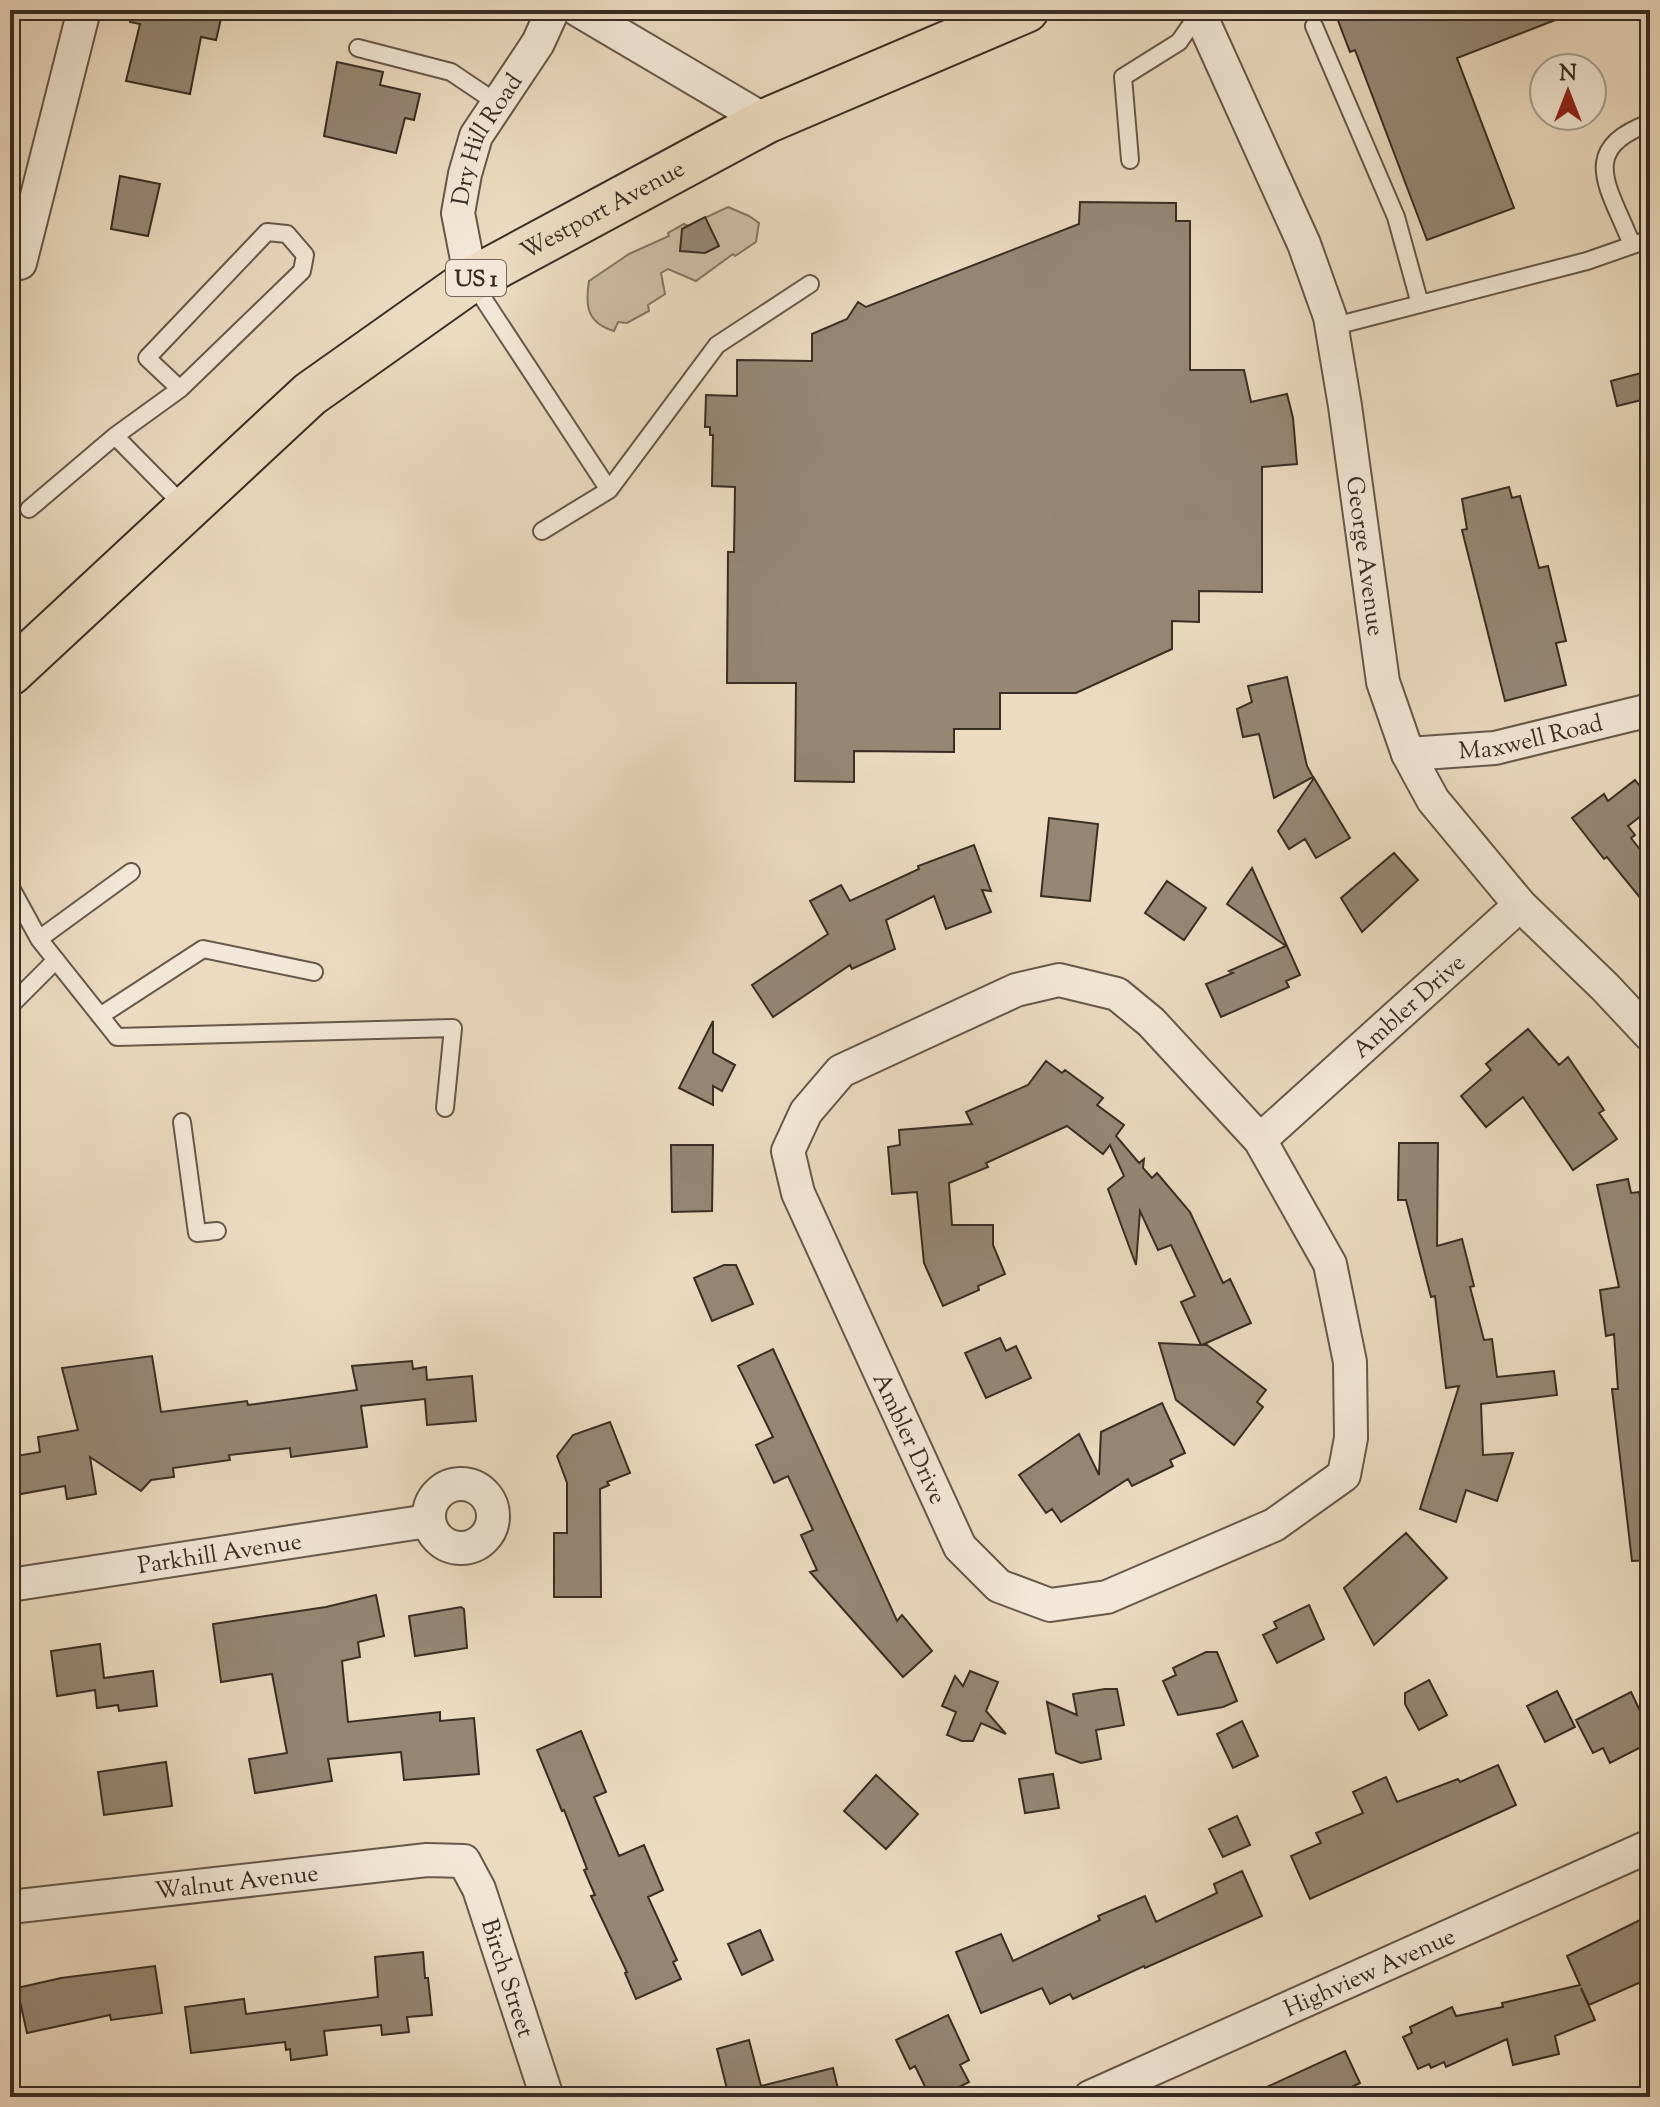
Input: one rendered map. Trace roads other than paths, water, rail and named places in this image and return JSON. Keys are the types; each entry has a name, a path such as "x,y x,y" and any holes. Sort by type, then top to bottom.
{"main road":[{"name":"Westport Avenue","path":"10,673 310,394 471,280 766,121 980,19 1026,10"}],"street":[{"path":"15,262 84,10"},
{"name":"Dry Hill Road","path":"471,280 458,213 476,136 538,43 553,10"},
{"path":"578,10 766,121"},
{"name":"George Avenue","path":"1199,12 1304,244 1331,327 1345,406 1383,682 1408,754 1433,800 1520,905 1650,1035"},
{"name":"Maxwell Road","path":"1408,754 1495,748 1650,710"},
{"name":"Ambler Drive","path":"1260,1140 1520,905"},
{"name":"Ambler Drive","path":"1059,980 1117,994 1151,1022 1260,1140 1330,1264 1350,1362 1351,1438 1344,1475 1274,1525 1107,1597 1050,1605 999,1586 960,1547 798,1193 788,1151 806,1112 841,1071 1016,990 1059,980"},
{"name":"Parkhill Avenue","path":"10,1585 428,1521"},
{"name":"Highview Avenue","path":"1109,2093 1650,1846"},
{"name":"Walnut Avenue","path":"10,1907 427,1860 464,1861"},
{"name":"Birch Street","path":"464,1861 479,1889 547,2097"}],"lane":[{"path":"1130,160 1123,77 1179,42 1199,12"},
{"path":"1314,26 1396,217 1420,304"},
{"path":"358,48 451,72 497,103"},
{"path":"1632,245 1604,165 1606,152 1614,140 1650,123"},
{"path":"29,509 115,436 180,389 302,271 305,255 287,234 267,232 147,358 180,389"},
{"path":"1331,327 1587,261 1650,239"},
{"path":"471,280 609,490"},
{"path":"542,531 609,490 717,345 810,284"},
{"path":"115,436 186,508"},
{"path":"39,939 131,872"},
{"path":"10,886 39,939 117,1037 453,1028 445,1108"},
{"path":"100,1016 203,949 314,972"},
{"path":"10,1006 56,960"},
{"path":"182,1122 197,1233 217,1231"}]}
